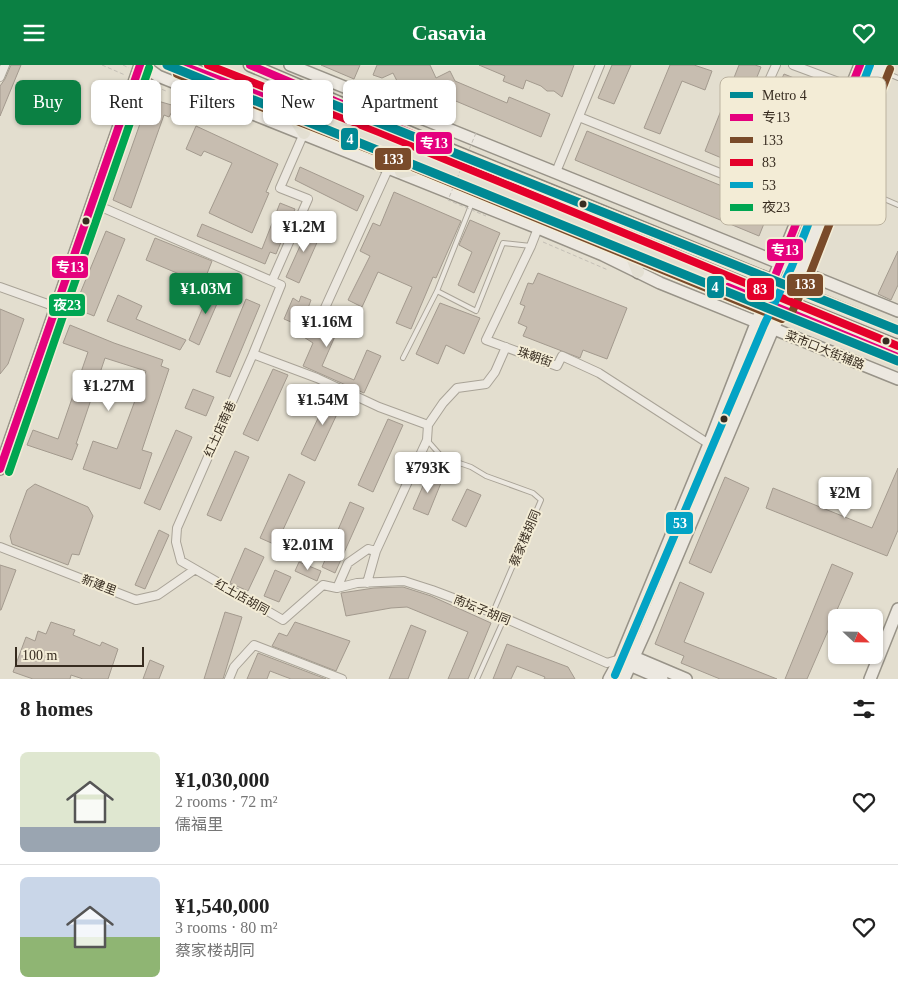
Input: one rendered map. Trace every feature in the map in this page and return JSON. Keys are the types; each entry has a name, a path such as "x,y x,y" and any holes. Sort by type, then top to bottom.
{"main road":[{"name":"菜市口大街辅路","path":"142,65 158,76 538,227 757,323 898,379"},
{"path":"0,469 142,65"},
{"path":"181,65 263,96"},
{"path":"250,65 477,161 898,332"},
{"path":"290,65 801,270 898,311"},
{"path":"856,77 860,65"},
{"path":"333,124 898,357"},
{"path":"299,125 304,133"},
{"path":"395,170 436,166"},
{"path":"610,679 709,444 795,225"},
{"path":"624,679 773,329 801,270 819,225"},
{"path":"627,245 638,272"},
{"path":"870,679 898,609"},
{"path":"878,679 898,629"},
{"path":"620,659 686,679"},
{"path":"632,662 662,679"}],"street":[{"path":"0,77 5,65"},
{"path":"556,172 600,65"},
{"path":"771,77 776,65"},
{"path":"793,65 825,77"},
{"path":"579,117 720,173"},
{"path":"92,203 272,281 308,199 280,188 304,133"},
{"path":"319,321 395,170"},
{"name":"珠朝街","path":"538,227 531,246 486,340 557,366 562,356 599,373 709,444"},
{"name":"红土店南巷","path":"194,570 181,561 176,541 177,528 281,285 272,281"},
{"path":"0,287 56,307"},
{"path":"367,583 376,551 427,440 428,425 443,403 457,388 486,384 495,372 506,347"},
{"path":"253,354 317,378 379,407 428,425"},
{"name":"新建里","path":"0,547 136,600 158,595 194,570"},
{"path":"337,587 348,563 368,549 376,551"},
{"name":"红土店胡同","path":"194,570 283,620 323,585 337,587"},
{"name":"南坛子胡同","path":"337,587 404,581 493,613 607,663 620,659"},
{"path":"228,679 234,667 254,645 338,678"}],"lane":[{"path":"880,68 898,78"},
{"path":"886,200 898,205"},
{"path":"403,358 437,291 473,201"},
{"path":"437,291 476,311 503,243 531,246"},
{"name":"蔡家楼胡同","path":"427,440 442,457 533,493 541,500 493,613"},
{"path":"477,679 504,619"}],"path":[{"path":"102,65 126,75"},
{"path":"476,133 448,200 486,216"}],"building":[{"path":"11,65 21,65 0,116 0,86"},
{"path":"321,65 360,65 354,79"},
{"path":"377,65 430,65 436,78 450,71 454,80 396,80 393,73 382,78 373,75"},
{"path":"479,65 574,65 562,97 554,91 547,91 541,86 526,80 523,89 503,81 505,76"},
{"path":"612,65 631,65 614,104 598,98"},
{"path":"670,65 694,65 712,71 705,90 682,81 660,134 644,128"},
{"path":"739,65 761,67 757,77 734,77"},
{"path":"456,81 507,103 509,97 550,114 541,137 456,101"},
{"path":"161,102 171,105 169,117 164,115 161,123"},
{"path":"720,113 720,157 705,151"},
{"path":"140,125 160,125 131,208 113,200"},
{"path":"196,126 278,164 266,192 269,193 252,233 209,213 232,163 204,151 201,156 186,149"},
{"path":"587,131 720,185 720,220 575,160"},
{"path":"300,167 364,196 357,211 295,180"},
{"path":"394,192 461,221 436,278 433,277 411,329 396,323 412,287 378,272 362,307 348,300 370,256 360,251 373,223 380,226"},
{"path":"280,203 295,209 276,254 270,252 265,264 197,236 202,224 262,249"},
{"path":"470,220 500,233 474,293 458,285 472,252 459,245"},
{"path":"310,224 323,229 299,283 286,277"},
{"path":"732,225 763,225 759,236"},
{"path":"106,231 125,239 94,316 74,308"},
{"path":"155,238 212,261 203,284 146,260"},
{"path":"898,251 898,285 891,300 878,294"},
{"path":"538,273 627,308 607,359 583,350 580,358 523,336 527,327 518,323 525,306 520,304 528,283 533,284"},
{"path":"212,286 223,290 199,345 189,340"},
{"path":"118,295 142,306 136,319 186,340 180,350 107,321"},
{"path":"301,296 311,300 304,319 336,334 322,366 354,380 367,350 381,356 364,393 303,366 313,343 296,332 298,325 284,319 293,298 299,302"},
{"path":"246,299 260,305 230,377 216,372"},
{"path":"440,303 480,318 464,354 446,345 438,364 416,354"},
{"path":"0,309 24,319 8,364 0,374"},
{"path":"70,325 163,360 161,366 169,369 142,450 152,453 140,489 83,469 93,441 117,449 146,371 105,358 72,460 27,445 33,430 58,439 88,352 63,343"},
{"path":"273,369 288,375 258,441 243,434"},
{"path":"193,389 214,397 206,416 185,408"},
{"path":"331,391 345,397 315,461 301,454"},
{"path":"388,419 403,425 373,492 358,485"},
{"path":"176,430 192,437 160,510 144,503"},
{"path":"235,451 249,457 221,521 207,515"},
{"path":"898,468 898,530 887,556 766,508 773,488 872,528"},
{"path":"429,472 443,478 428,515 413,509"},
{"path":"289,474 305,482 276,545 260,538"},
{"path":"725,477 749,488 711,573 689,563"},
{"path":"35,484 88,507 93,516 79,555 72,554 68,565 12,544 10,536 27,490"},
{"path":"467,489 481,495 466,527 452,520"},
{"path":"350,502 364,508 335,573 322,567"},
{"path":"159,530 169,535 145,589 135,585"},
{"path":"245,548 264,557 248,591 230,583"},
{"path":"299,562 321,571 317,581 295,571"},
{"path":"832,564 853,573 837,609 828,609 828,631 807,679 785,679"},
{"path":"0,565 16,570 1,610 0,610"},
{"path":"275,570 291,577 279,602 264,596"},
{"path":"680,582 704,593 684,642 777,679 720,679 681,663 684,656 655,644"},
{"path":"403,587 431,596 491,623 468,679 448,679 468,632 407,607 346,616 341,593 374,588"},
{"path":"225,612 242,617 223,679 204,679"},
{"path":"51,622 75,630 73,635 100,646 102,642 118,649 108,679 83,679 71,675 70,679 33,679 13,672 26,637 35,641 38,631 46,634"},
{"path":"295,622 350,641 336,671 272,646 279,633 287,636"},
{"path":"411,625 426,631 408,679 389,679"},
{"path":"507,644 568,667 575,679 544,679 545,677 517,666 511,679 493,679"},
{"path":"258,653 326,679 291,679 270,671 267,679 247,679"},
{"path":"150,660 164,666 159,679 143,679"}],"metro line":[{"name":"4","path":"167,65 898,361"},
{"name":"4","path":"333,104 898,330"}],"transit line":[{"name":"专13","path":"0,469 140,65"},
{"name":"专13","path":"181,65 263,97"},
{"name":"83","path":"208,65 379,132 898,346"},
{"name":"专13","path":"250,65 443,147 773,281 796,225"},
{"name":"专13","path":"855,77 860,65"},
{"name":"53","path":"865,77 870,65"},
{"name":"夜23","path":"9,472 149,68"},
{"name":"133","path":"886,79 890,69"},
{"name":"133","path":"177,74 371,150 782,319 791,314 810,274 829,225"},
{"name":"53","path":"615,675 764,325 792,266 808,225"},
{"name":"专13","path":"728,287 898,357"}]}
